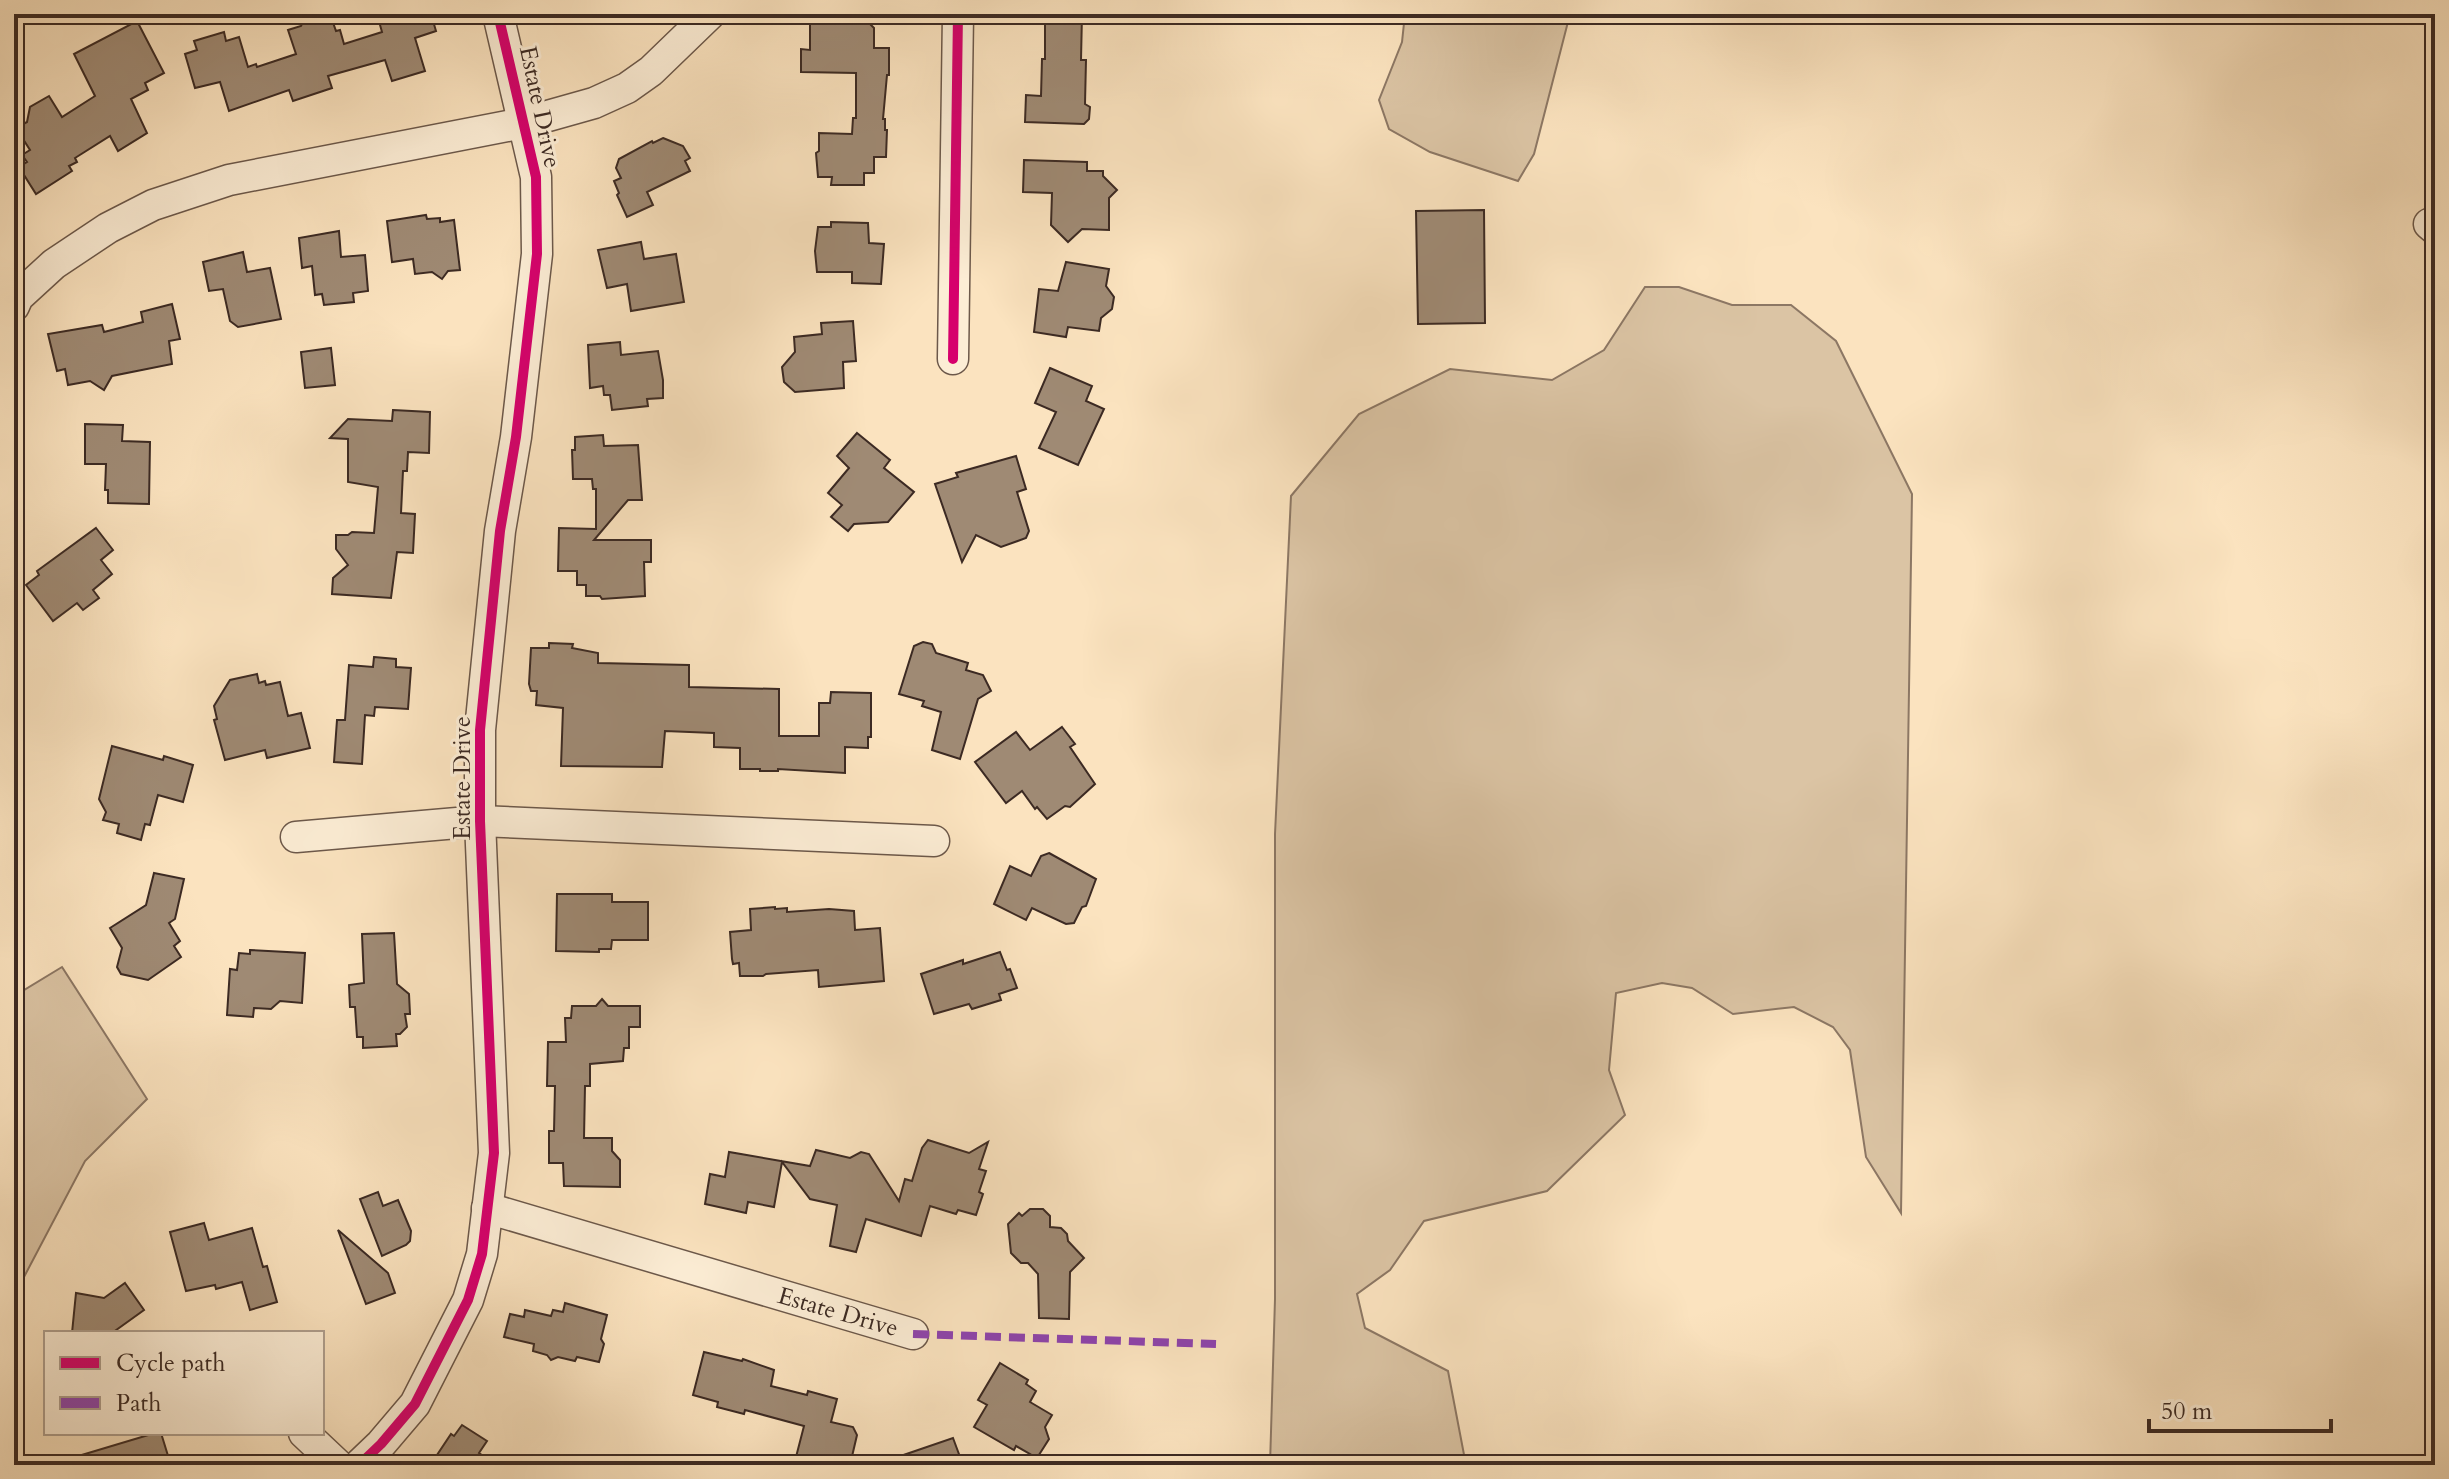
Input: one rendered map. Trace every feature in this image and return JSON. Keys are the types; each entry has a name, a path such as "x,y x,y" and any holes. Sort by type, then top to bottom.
{"street":[{"name":"Estate Drive","path":"359,1465 415,1404 468,1300 482,1254 494,1153 480,821 480,730 500,531 516,437 537,254 536,177 498,14"},
{"name":"Estate Drive","path":"14,306 18,297 54,264 108,228 153,205 229,180 523,123 594,103 627,88 651,71 710,14"},
{"path":"953,359 958,14"},
{"name":"Estate Drive","path":"296,837 480,821 934,841"},
{"name":"Estate Drive","path":"487,1208 913,1334"},
{"path":"306,1435 338,1465"}],"shaded area":[{"path":"1405,14 1570,14 1534,154 1518,181 1430,152 1389,129 1379,100 1402,42"},
{"path":"1645,287 1679,287 1732,305 1791,305 1836,341 1912,494 1901,1213 1866,1157 1850,1050 1833,1027 1794,1007 1733,1014 1692,988 1662,983 1616,993 1609,1070 1625,1115 1547,1191 1424,1221 1390,1270 1357,1294 1365,1328 1448,1371 1466,1465 1270,1465 1275,1299 1275,834 1291,496 1359,414 1450,369 1552,380 1604,350"},
{"path":"62,967 147,1099 85,1161 14,1296 14,984 24,990"}],"building":[{"path":"307,14 330,14 344,44 382,32 377,14 431,14 436,31 415,38 425,71 392,81 385,60 328,76 332,88 293,101 289,90 229,111 220,82 195,88 185,54 197,50 194,41 224,32 226,41 239,37 248,67 256,64 257,67 296,54 288,30 301,26"},
{"path":"1045,14 1082,14 1081,60 1086,60 1085,104 1090,107 1089,119 1084,124 1025,122 1026,95 1041,96"},
{"path":"810,20 867,21 874,28 874,48 889,48 883,119 887,130 886,157 874,157 874,173 864,173 864,185 831,185 832,177 818,177 816,153 819,151 819,133 852,134 853,118 856,118 856,73 801,72 801,49 810,50"},
{"path":"137,21 164,73 145,83 148,90 131,99 147,133 118,151 110,136 75,158 77,162 69,166 72,171 36,194 19,167 27,162 22,155 30,150 16,128 27,122 30,107 49,96 62,117 95,96 74,54"},
{"path":"663,138 683,146 690,158 685,161 690,171 647,192 653,205 627,217 614,181 621,178 616,168 619,159"},
{"path":"1024,160 1087,162 1087,171 1103,171 1103,176 1117,190 1109,198 1109,230 1082,229 1068,242 1051,225 1052,193 1023,192"},
{"path":"1484,210 1485,323 1418,324 1416,211"},
{"path":"426,215 427,219 440,218 440,222 454,220 460,270 448,271 442,279 432,272 415,274 413,259 392,262 387,221"},
{"path":"831,222 868,223 869,243 884,244 881,284 852,283 852,272 817,272 815,251 818,227 831,227"},
{"path":"339,231 341,257 365,255 368,291 353,293 354,302 324,305 322,294 315,295 312,266 302,268 299,238"},
{"path":"641,242 644,259 676,254 684,302 631,311 627,284 607,288 598,250"},
{"path":"243,252 247,272 270,268 281,319 238,327 230,321 223,289 209,291 203,262"},
{"path":"1066,262 1109,269 1106,286 1114,297 1112,309 1101,318 1099,331 1068,327 1066,337 1034,332 1039,289 1058,291"},
{"path":"172,304 180,339 169,341 172,364 112,376 104,390 90,381 68,385 65,369 57,371 48,334 102,325 104,332 143,322 141,312"},
{"path":"853,321 856,361 843,362 844,388 795,392 784,382 782,367 795,352 794,337 822,334 821,323"},
{"path":"620,342 621,355 658,351 663,398 647,399 648,406 612,410 610,395 604,395 603,386 590,388 588,345"},
{"path":"331,348 335,385 305,388 301,352"},
{"path":"1050,368 1092,386 1086,401 1104,409 1078,465 1039,448 1056,412 1035,403"},
{"path":"393,410 430,412 429,453 408,452 407,471 403,471 401,513 415,514 413,553 397,552 391,598 332,594 333,578 348,565 336,549 336,535 374,533 378,487 348,482 348,439 330,438 348,419 392,421"},
{"path":"85,424 123,425 122,441 150,442 149,504 108,503 106,464 85,464"},
{"path":"857,433 890,460 884,468 914,492 888,522 854,524 848,531 831,517 842,505 828,493 849,468 837,456"},
{"path":"603,435 604,446 638,445 642,500 628,500 594,540 651,540 651,562 644,562 645,596 602,599 600,596 586,596 586,585 577,585 577,571 558,571 559,528 596,529 596,489 593,489 592,479 573,479 575,437"},
{"path":"1016,456 1026,489 1017,492 1029,531 1026,538 1001,547 976,535 962,562 935,484 958,477 956,473"},
{"path":"96,528 113,550 101,560 112,574 93,590 99,598 83,610 77,603 53,621 26,585 39,575 37,571"},
{"path":"923,642 932,644 936,653 968,663 966,670 983,675 991,691 978,699 960,759 932,750 941,712 922,706 924,701 899,694 914,646"},
{"path":"549,643 573,644 572,648 598,653 598,663 689,665 689,687 779,689 779,736 819,736 819,703 830,703 831,692 871,693 868,748 845,747 845,773 778,769 760,771 740,769 740,748 714,747 714,733 665,731 662,767 561,766 563,708 536,705 537,691 531,691 529,684 531,648 549,648"},
{"path":"374,657 396,659 396,667 411,668 408,709 375,707 374,716 365,715 362,764 334,762 337,720 345,720 349,665 373,667"},
{"path":"257,674 259,683 280,682 288,716 301,713 310,748 267,758 265,750 225,760 214,720 217,719 214,706 230,680"},
{"path":"1062,727 1075,744 1070,747 1095,784 1070,807 1065,806 1047,819 1022,791 1006,803 975,762 1016,732 1030,750"},
{"path":"112,746 193,765 183,802 158,795 150,825 145,824 141,840 117,833 119,824 103,820 106,812 99,799"},
{"path":"1049,853 1096,879 1086,906 1082,907 1074,923 1066,924 1032,908 1026,920 994,904 1010,866 1031,876 1041,856"},
{"path":"154,873 184,879 175,919 169,923 180,941 174,946 181,957 148,980 121,974 117,967 122,948 110,928 146,905"},
{"path":"557,894 612,894 612,902 648,902 648,940 612,940 611,949 599,949 599,952 556,951"},
{"path":"787,908 787,912 854,911 855,930 880,928 884,981 819,987 818,970 740,976 739,963 733,964 730,932 751,930 750,909"},
{"path":"394,933 397,984 409,994 410,1014 405,1014 407,1027 396,1034 397,1046 363,1048 363,1037 357,1037 355,1007 350,1007 349,985 364,983 362,934"},
{"path":"250,950 305,953 302,1003 280,1001 271,1009 254,1008 253,1017 227,1015 230,969 237,970 239,953 250,954"},
{"path":"1000,952 1017,988 999,994 1001,1000 972,1009 969,1004 934,1014 921,974"},
{"path":"602,999 608,1006 640,1006 640,1027 629,1027 629,1048 624,1048 623,1061 590,1064 590,1086 585,1086 584,1138 612,1138 612,1151 620,1160 620,1187 564,1186 563,1163 549,1163 549,1131 554,1131 555,1086 547,1086 548,1042 566,1042 565,1018 571,1018 572,1006 596,1006"},
{"path":"928,1140 969,1153 988,1142 979,1169 986,1171 976,1215 958,1210 956,1214 930,1206 921,1236 866,1219 856,1252 830,1246 837,1205 810,1199 782,1162 774,1207 748,1202 746,1213 705,1204 710,1174 725,1177 729,1152 810,1166 816,1150 850,1158 861,1152 869,1154 899,1201 905,1179 912,1181 922,1148"},
{"path":"378,1192 383,1206 398,1200 411,1231 410,1241 406,1245 382,1256 360,1199"},
{"path":"1030,1209 1043,1209 1050,1216 1050,1227 1061,1228 1084,1258 1070,1272 1069,1319 1039,1318 1038,1274 1028,1263 1021,1263 1011,1253 1008,1224 1019,1213 1022,1216"},
{"path":"204,1223 209,1240 252,1228 277,1302 250,1310 242,1282 216,1289 215,1285 186,1291 170,1232"},
{"path":"338,1230 388,1273 395,1293 366,1304"},
{"path":"125,1283 144,1310 115,1331 72,1331 76,1293 104,1298"},
{"path":"565,1303 607,1315 599,1362 577,1357 575,1361 558,1357 551,1360 547,1355 533,1351 534,1344 504,1337 510,1314 524,1317 525,1310 551,1316 553,1310 563,1312"},
{"path":"704,1352 743,1359 774,1370 771,1386 837,1399 831,1422 853,1427 857,1435 850,1465 810,1465 811,1461 796,1457 804,1426 745,1410 744,1414 717,1407 718,1402 693,1395"},
{"path":"1000,1363 1028,1380 1026,1384 1036,1391 1030,1402 1052,1415 1045,1427 1049,1439 1037,1458 1016,1446 1014,1450 974,1427 987,1405 978,1400"},
{"path":"462,1425 487,1441 479,1453 496,1465 445,1465 435,1458 451,1434 454,1436"},
{"path":"148,1435 162,1435 169,1459 151,1465 66,1465 65,1460"},
{"path":"953,1438 963,1465 887,1465 886,1461"}],"marked path":[{"path":"913,1334 1216,1344"}],"cycle path":[{"path":"359,1465 415,1404 468,1300 482,1254 494,1153 480,821 480,730 500,531 516,437 537,254 536,177 498,14"},
{"path":"953,359 958,14"}]}
